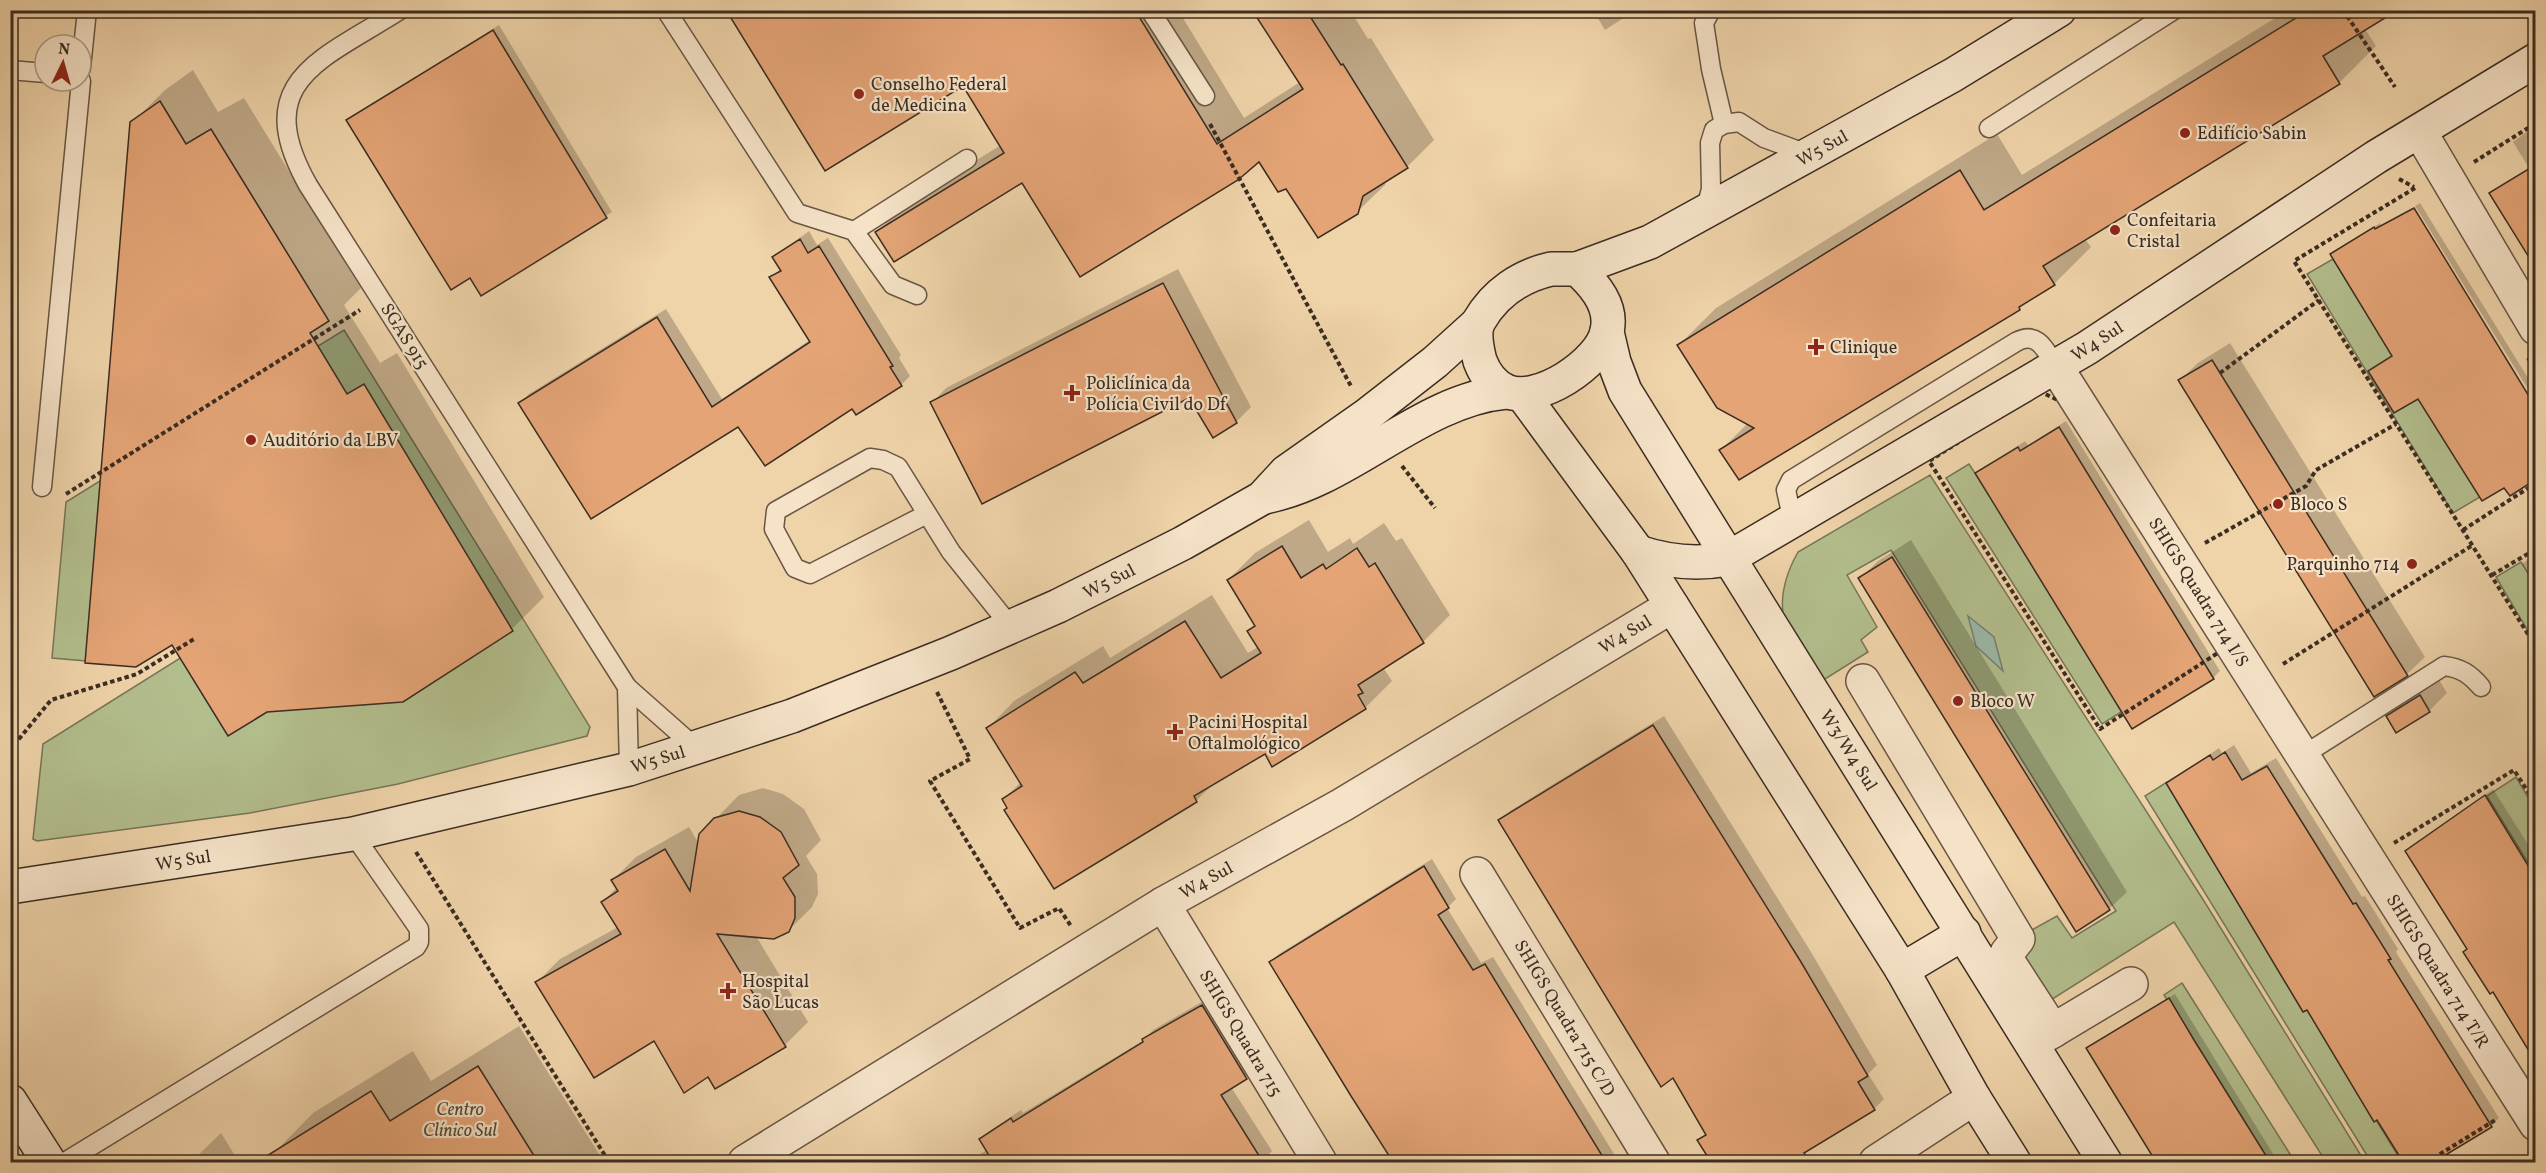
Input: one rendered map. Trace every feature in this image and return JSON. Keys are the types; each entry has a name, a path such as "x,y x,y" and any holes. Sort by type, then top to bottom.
{"main road":[{"name":"W5 Sul","path":"1576,269 1650,242 1944,81 2059,10"},
{"name":"W4 Sul","path":"1638,552 1664,560 1685,562 1706,563 1727,559 2056,367 2376,157 2421,132 2535,60"},
{"path":"2421,132 2530,340"},
{"path":"1514,393 1545,389 1583,366 1598,351 1607,332 1608,317 1604,302 1592,284 1576,269 1551,268 1526,276 1502,292 1478,324 1476,348 1481,364 1490,381 1514,393 1638,552 1902,970 1974,1098 2014,1162"},
{"name":"W5 Sul","path":"10,887 353,834 630,769 792,716 1011,627 1183,543 1262,498 1295,490 1322,478 1375,429 1435,362 1478,324"},
{"name":"W3/W4 Sul","path":"1607,332 1614,362 1625,391 1727,559 1964,933 2042,1038 2105,1162"},
{"name":"SHIGS Quadra 714 I/S","path":"2056,367 2341,817"},
{"name":"W5 Sul","path":"1375,429 1484,394 1514,393"},
{"path":"1761,611 1758,584 1761,563 1771,543 1793,522"},
{"name":"W4 Sul","path":"745,1162 1163,904 1342,805 1672,606"},
{"path":"1863,681 2018,939 2007,953 2007,960 2042,1038 2131,984"},
{"name":"SHIGS Quadra 714 T/R","path":"2341,817 2535,1124"},
{"name":"SHIGS Quadra 715 C/D","path":"1477,874 1653,1162"},
{"name":"SHIGS Quadra 715","path":"1163,904 1320,1162"},
{"path":"1902,970 1964,933"},
{"path":"1876,1162 1974,1098"},
{"path":"10,1101 49,1162"}],"lane":[{"path":"85,33 87,10"},
{"name":"SGAS 915","path":"400,10 308,71 292,89 285,114 287,136 295,160 627,687 696,748"},
{"path":"666,10 797,213 854,231 893,285 917,295"},
{"path":"1150,10 1205,96"},
{"path":"1711,10 1704,23 1711,69 1724,124"},
{"path":"1989,128 2174,10"},
{"path":"10,70 33,72"},
{"path":"42,487 79,93"},
{"path":"1705,212 1711,189 1710,143 1714,130 1724,124 1738,122 1764,138 1810,155"},
{"path":"854,231 967,159"},
{"path":"927,514 810,574 801,573 795,568 774,529 773,521 776,511 870,458 884,459 898,467 951,552 1011,627"},
{"path":"2302,756 2444,666 2457,667 2472,676 2481,687"},
{"path":"627,687 630,769"},
{"path":"65,1162 416,947 419,929 353,834"}],"path":[{"path":"2343,10 2396,87"},
{"path":"2468,166 2535,123"},
{"path":"1210,124 1375,429 1435,508"},
{"path":"2391,177 2419,191"},
{"path":"2414,187 2294,261 2535,647"},
{"path":"60,498 381,297"},
{"path":"2220,373 2319,300"},
{"path":"2530,340 2535,370"},
{"path":"2039,391 2067,404 2224,649 2100,729 1929,461 2026,398 2039,391"},
{"path":"2199,547 2306,486 2316,470 2396,424"},
{"path":"2463,530 2535,483"},
{"path":"2274,670 2473,545"},
{"path":"2492,576 2535,549"},
{"path":"14,745 51,700 137,674 194,639"},
{"path":"923,664 970,759 930,782 1020,928 1059,908 1088,950"},
{"path":"2385,849 2514,770 2535,804"},
{"path":"398,824 609,1162"}],"green space":[{"path":"2333,259 2480,497 2453,513 2307,274"},
{"path":"344,330 590,727 587,736 398,784 250,813 37,841 33,839 43,744 198,647 190,631 133,665 52,658 66,502"},
{"path":"1969,464 2126,709 2102,724 1946,478"},
{"path":"1930,475 2204,901 2365,1162 2326,1162 2174,922 2043,1005 2003,946 2057,916 2072,938 2116,911 1891,550 1847,575 1877,627 1861,640 1868,652 1814,686 1789,636 1782,605 1789,571 1798,552"},
{"path":"2521,562 2535,585 2535,643 2496,577"},
{"path":"2516,777 2535,809 2535,874 2487,796"},
{"path":"2167,782 2402,1162 2371,1162 2145,796"},
{"path":"2182,983 2295,1162 2268,1162 2164,995"}],"shaded area":[{"path":"1968,616 1994,637 2003,671 1976,646"}],"building":[{"path":"726,10 1135,10 1217,144 1303,89 1252,10 1306,10 1408,168 1363,196 1358,214 1318,238 1286,189 1278,192 1259,162 1238,180 1080,277 1022,183 894,262 875,232 1004,153 963,86 825,171"},
{"path":"2309,10 2398,10 2323,56 2340,84 2043,266 2055,285 2019,307 2020,310 1739,480 1719,450 1754,428 1717,408 1677,345 1960,170 1984,210"},
{"path":"493,30 607,218 481,296 470,278 451,290 346,120"},
{"name":"Auditório da LBV","path":"160,101 186,144 211,129 329,321 310,333 347,394 364,384 513,631 403,702 267,712 228,736 172,645 136,667 85,663 130,122"},
{"path":"2535,165 2535,267 2489,193"},
{"path":"2414,208 2535,406 2535,480 2510,496 2504,488 2482,501 2418,399 2394,413 2368,371 2392,356 2330,254 2374,227 2375,229"},
{"path":"800,239 808,253 819,246 893,366 890,367 902,386 856,415 852,409 765,466 738,427 591,519 518,403 657,317 712,407 810,342 769,277 781,271 772,257"},
{"name":"Policlínica da Polícia Civil do Df","path":"1163,283 1237,423 1213,438 1189,398 982,504 930,402"},
{"name":"Bloco S","path":"2212,360 2408,676 2374,697 2178,380"},
{"path":"2059,427 2214,679 2132,729 1975,473 2018,447 2020,451"},
{"name":"Pacini Hospital Oftalmológico","path":"1282,546 1301,578 1323,564 1326,569 1357,548 1369,567 1375,563 1424,643 1358,685 1363,693 1358,695 1366,709 1272,767 1265,754 1194,796 1197,802 1054,889 1004,810 1007,808 1002,799 1022,786 986,728 1075,672 1083,683 1185,621 1221,678 1261,653 1247,631 1255,626 1227,580"},
{"name":"Bloco W","path":"1892,557 2110,910 2076,932 1858,578"},
{"path":"2420,695 2430,712 2396,733 2386,716"},
{"path":"1653,725 1801,962 1868,1076 1858,1082 1875,1110 1804,1153 1810,1162 1711,1162 1697,1140 1706,1135 1673,1078 1661,1087 1498,820"},
{"path":"2225,752 2242,780 2267,766 2353,904 2356,903 2391,959 2388,960 2492,1127 2434,1162 2403,1162 2377,1120 2374,1122 2307,1010 2303,1012 2166,783 2210,755 2213,760"},
{"path":"2485,795 2535,877 2535,1061 2493,992 2490,994 2463,952 2467,949 2405,851"},
{"path":"739,811 760,817 781,832 799,865 783,878 795,897 795,918 789,932 774,939 717,934 786,1047 715,1089 708,1077 684,1093 654,1041 594,1078 535,982 621,934 601,902 618,891 611,880 665,849 690,891 699,834 714,818"},
{"path":"1424,866 1449,908 1438,915 1473,970 1485,964 1606,1162 1393,1162 1351,1096 1269,962"},
{"path":"2169,998 2270,1162 2156,1162 2086,1048"},
{"path":"1202,1005 1247,1079 1221,1095 1263,1162 993,1162 979,1139 1011,1118 1013,1122 1143,1042 1142,1039"},
{"name":"Centro Clínico Sul","path":"478,1066 538,1162 257,1162 371,1091 390,1121"}],"place":[{"name":"Conselho Federal de Medicina","path":"859,94"},
{"name":"Edifício Sabin","path":"2185,133"},
{"name":"Confeitaria Cristal","path":"2115,230"},
{"name":"Clinique","path":"1816,347"},
{"name":"Policlínica da Polícia Civil do Df","path":"1072,393"},
{"name":"Auditório da LBV","path":"251,440"},
{"name":"Bloco S","path":"2278,504"},
{"name":"Parquinho 714","path":"2412,564"},
{"name":"Bloco W","path":"1958,701"},
{"name":"Pacini Hospital Oftalmológico","path":"1175,732"},
{"name":"Hospital São Lucas","path":"728,991"}]}
